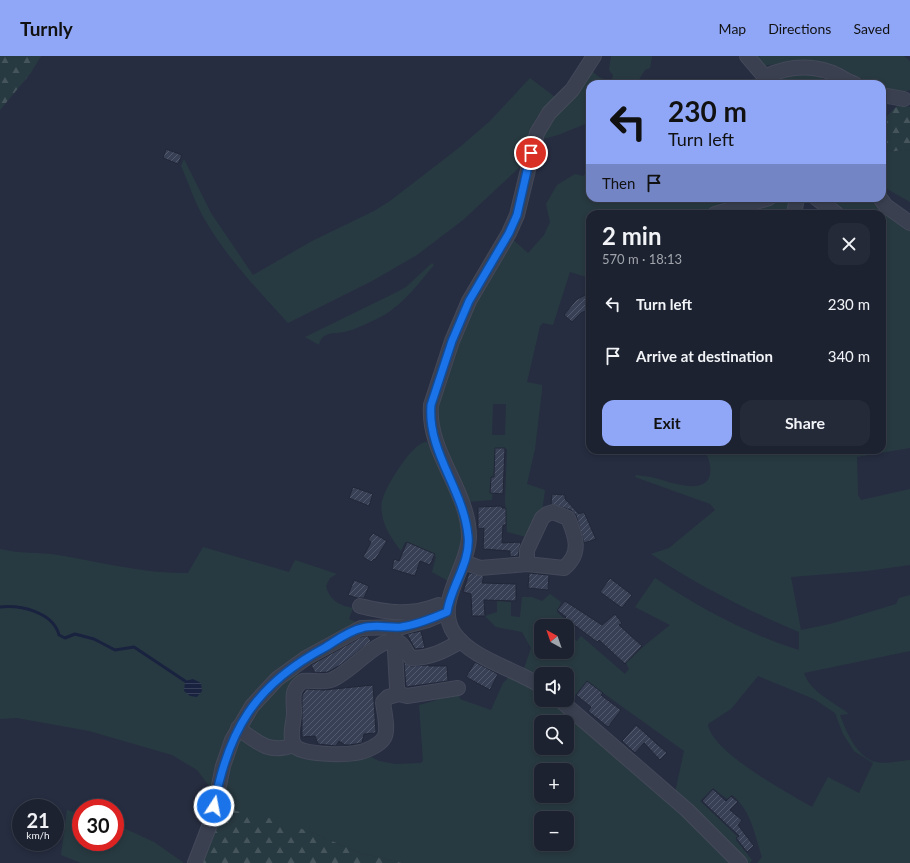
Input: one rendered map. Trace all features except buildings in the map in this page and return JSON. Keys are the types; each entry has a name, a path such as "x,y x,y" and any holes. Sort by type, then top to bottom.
{"street":[{"path":"534,682 478,653 461,641 449,624 448,607 464,562 469,538 466,518 460,499 436,445 430,414 435,390 452,341 469,301 509,233 517,215 539,128 550,113 572,90 594,56"},
{"path":"747,56 767,80 789,68 803,67 830,72 847,80"},
{"path":"886,95 904,99"},
{"path":"728,210 756,202"},
{"path":"821,202 832,210"},
{"path":"883,202 890,210 910,223"},
{"path":"464,562 480,568 527,564"},
{"path":"360,606 405,614 448,607"},
{"path":"448,607 428,620 394,634 345,673 336,678 320,682 303,680 297,685 293,695 294,715 292,737 294,744 298,748 317,753 356,753 368,749 383,739 386,733 383,702 388,697 399,694 407,696 458,688"},
{"path":"195,863 212,819 223,766 238,728 252,706 277,679 306,658 361,628 394,634 411,658 433,656 444,652 461,641"},
{"path":"394,634 397,687 399,694"},
{"path":"568,707 687,810 740,863"},
{"path":"238,728 255,741 272,748 281,749 294,744"}],"green space":[{"path":"0,56 41,56 30,74 0,110"},
{"path":"611,56 652,56 650,68 645,70 639,80 586,80 586,124 558,135 543,139 543,133 591,70 600,78 612,79 613,75 609,70"},
{"path":"754,56 904,56 910,61 910,90 888,90 886,89 886,80 865,80 842,69 822,63 794,62 764,66"},
{"path":"795,74 810,74 822,77 823,80 777,80 781,77"},
{"path":"530,78 555,97 537,117 529,133 521,166 463,220 417,255 372,281 288,323 244,273 214,234 198,207 181,166 184,159 211,213 253,275 312,241 374,211 390,201 460,147 490,121"},
{"path":"898,105 910,107 910,149 888,152 886,150 886,117"},
{"path":"910,149 910,202 886,188 886,150 888,152"},
{"path":"586,173 586,202 734,202 710,210 586,210 586,277 570,272 553,325 543,323 540,326 527,382 542,385 542,390 535,449 527,484 545,490 542,512 530,538 507,532 505,500 507,449 496,450 492,500 466,502 437,425 437,401 460,332 511,238 528,253 544,235 550,222 546,204 557,185 575,174 583,176","holes":["493,404 506,404 505,435 492,435"]},
{"path":"764,202 792,202 790,210 734,210"},
{"path":"828,202 878,202 910,228 910,448 886,452 886,210 838,210"},
{"path":"432,263 434,265 420,282 398,305 389,312 351,330 326,335 323,337 319,345 305,337 406,287"},
{"path":"427,442 452,491 462,525 462,549 448,581 432,572 436,557 405,542 401,551 386,528 381,506 385,492 401,465 415,448"},
{"path":"706,454 875,454 857,457 858,495 861,500 910,489 910,565 867,571 791,577 801,630 830,624 896,604 899,598 910,595 910,651 804,673 811,686 849,714 840,715 852,741 861,753 872,761 881,763 910,760 910,863 757,863 762,857 752,823 744,808 732,795 727,799 713,788 700,801 738,837 736,840 752,860 750,863 747,863 693,808 675,793 684,751 588,682 574,697 574,667 534,667 534,676 523,671 531,648 522,632 496,627 485,616 497,612 497,601 511,602 511,616 520,617 522,597 532,597 542,601 550,594 561,602 557,612 564,619 534,619 534,659 574,659 574,638 577,641 581,636 625,674 629,669 626,663 670,625 635,607 655,578 689,600 724,619 780,644 799,650 799,632 760,615 723,596 686,576 651,554 669,548 715,510 710,504 635,477 636,475 647,476 689,486 698,486 705,483 710,476 710,465","holes":["758,676 814,699 835,713 843,734 854,751 873,763 859,793 828,777 812,807 752,771 736,759 722,747 712,735 708,724 731,709"]},
{"path":"203,547 289,572 295,560 337,574 330,578 326,586 327,591 336,602 353,608 349,619 359,623 263,688 215,794 197,770 172,755 89,731 17,718 0,719 0,549 15,552 58,555 139,570 188,573"},
{"path":"295,668 299,674 290,690 288,699 284,746 276,746 246,727 249,716"},
{"path":"510,676 534,688 534,707 561,707 571,715 534,715 534,755 574,755 574,718 634,769 734,863 402,863 360,853 311,832 219,808 238,735 257,744 362,752 379,761 395,764 421,763 423,761 419,705 437,700 439,691 458,689 460,699 491,710 503,683"},
{"path":"219,808 260,815 311,832 360,853 402,863 201,863"},
{"path":"67,810 72,811 72,851 124,851 124,828 154,842 184,863 81,863 61,855 62,851 64,851 64,832"}],"water":[{"path":"193,679 201,683 202,691 197,697 190,696 184,691 185,681"}],"waterway":[{"path":"0,607 17,607 35,612 50,621 56,627 59,635 65,638 75,634 94,639 115,650 134,647 185,681"}],"route":[{"path":"214,806 223,766 232,740 252,706 277,679 306,658 361,628 372,626 402,627 428,620 447,612 449,600 464,562 469,538 464,509 436,445 430,414 431,405 452,341 469,301 509,233 517,215 523,194 531,153"}]}
